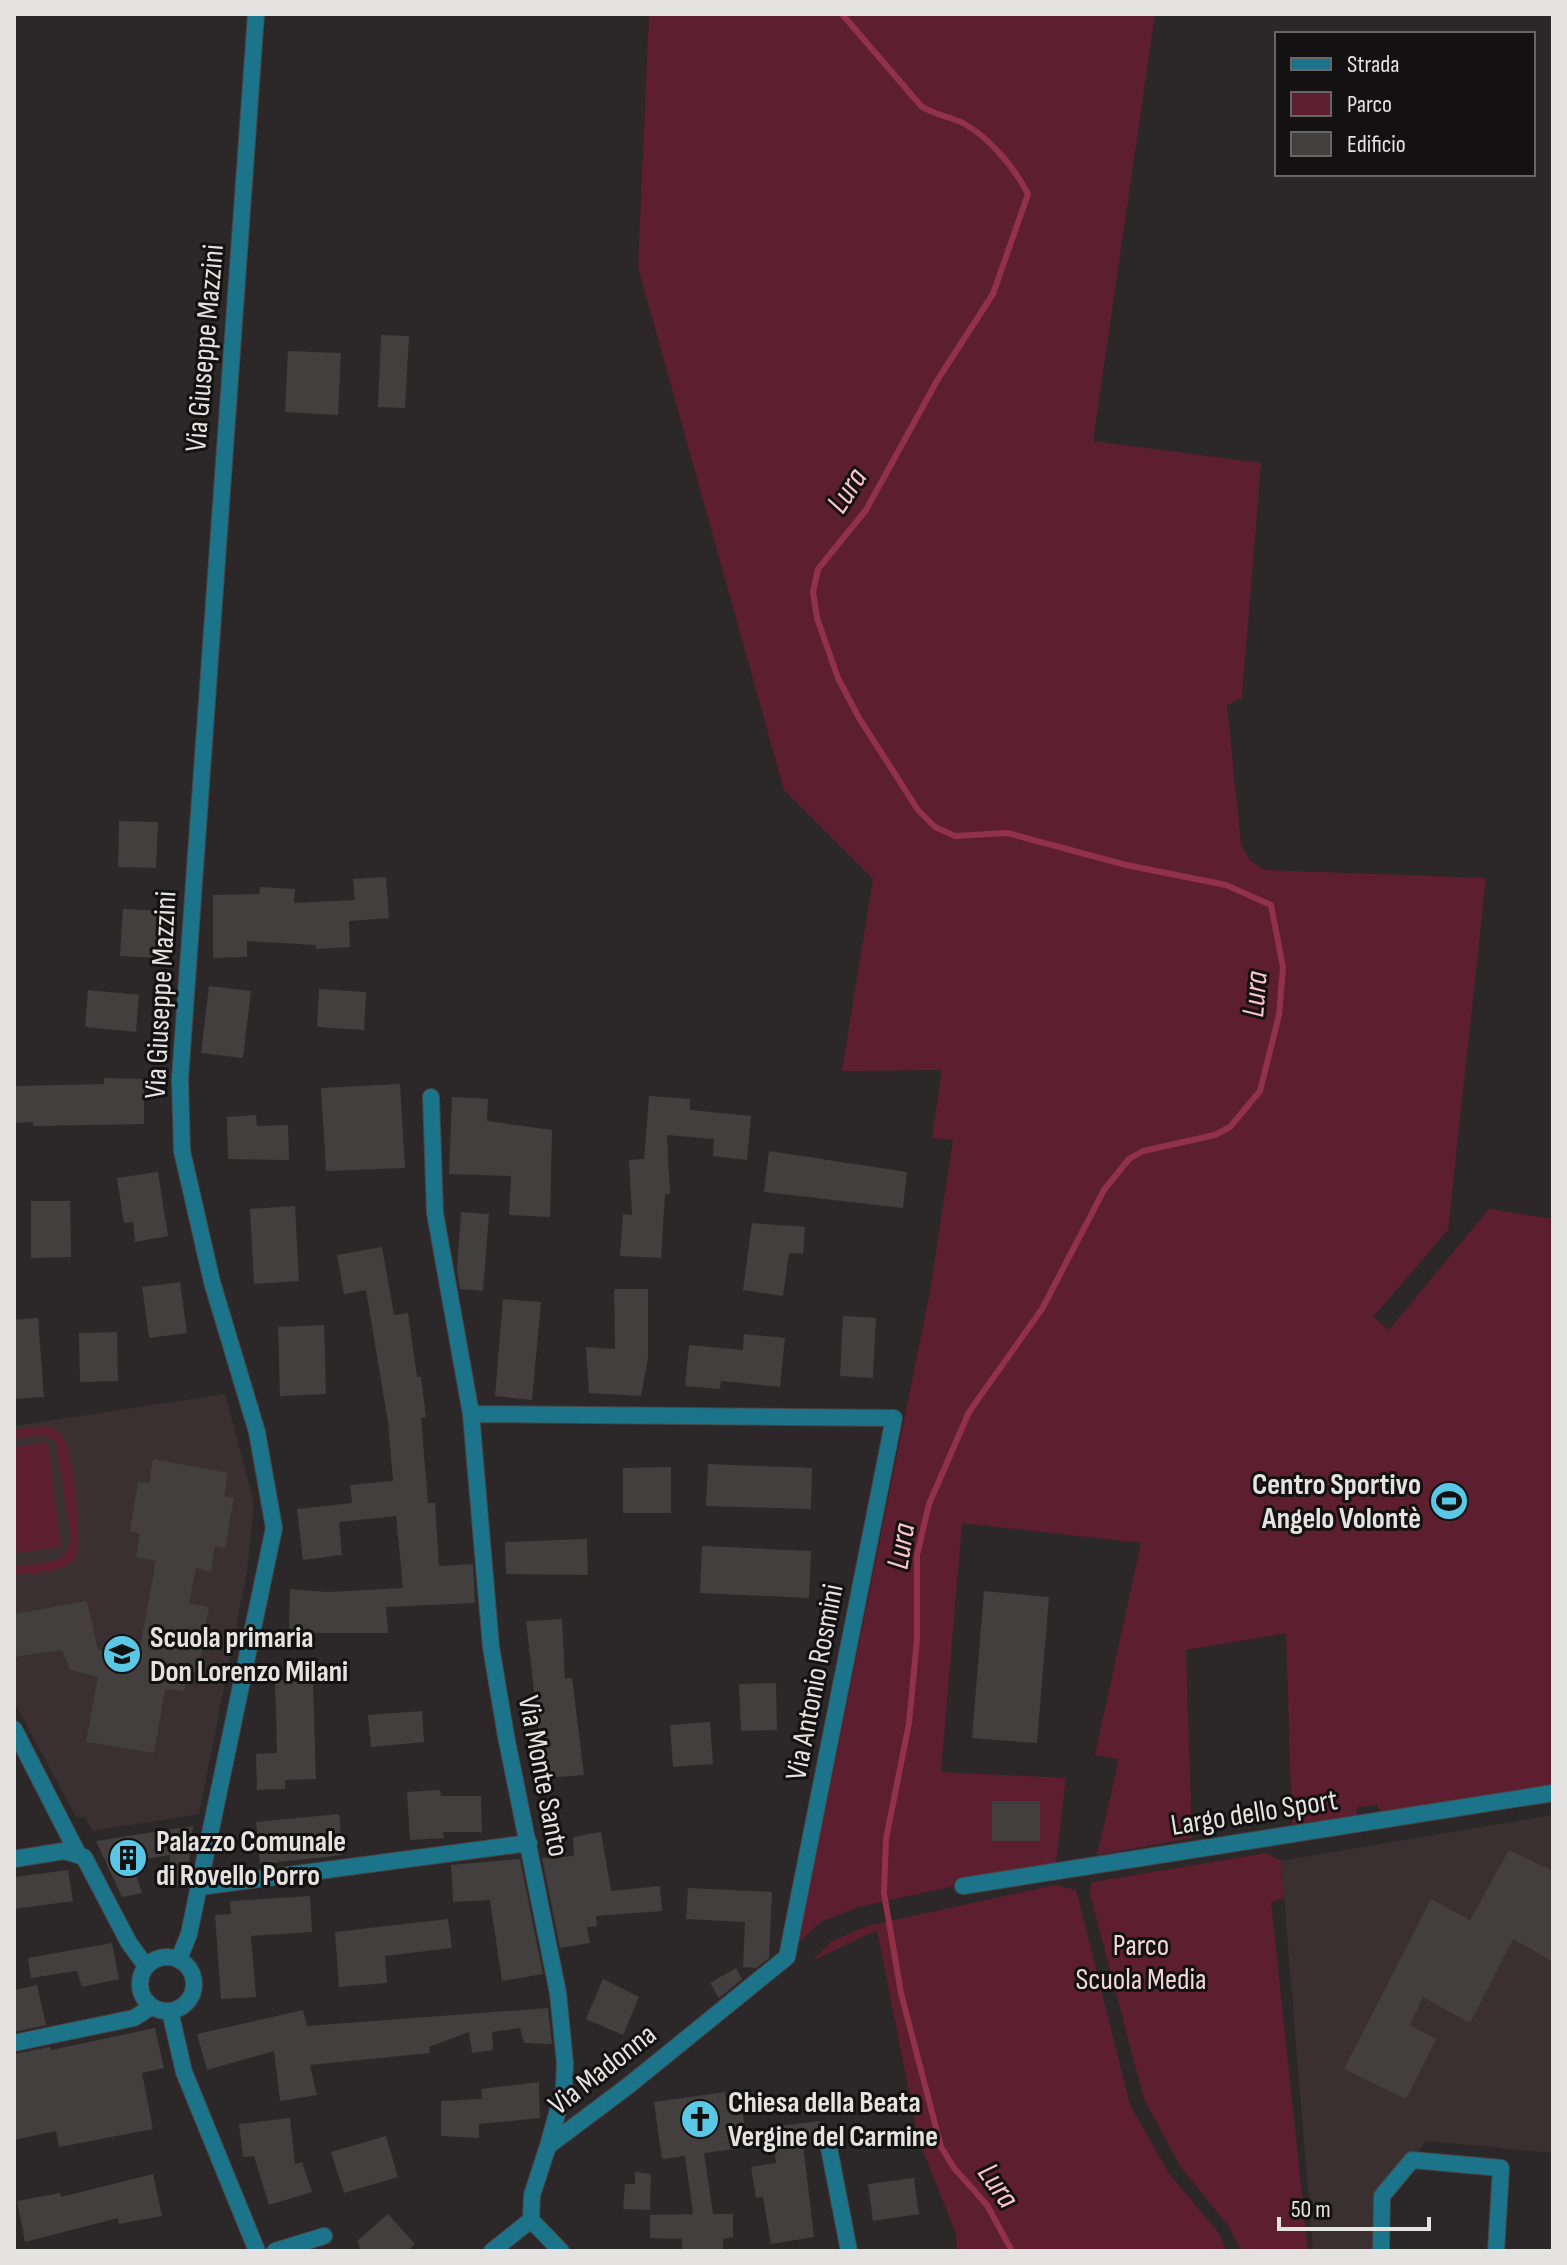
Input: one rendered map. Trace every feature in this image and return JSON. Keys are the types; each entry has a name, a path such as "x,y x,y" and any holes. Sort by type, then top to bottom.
{"street":[{"name":"Via Giuseppe Mazzini","path":"179,1959 199,1887 274,1528 257,1432 212,1282 182,1151 180,1079 217,532 252,112 256,14"},
{"name":"Via Monte Santo","path":"431,1097 435,1213 471,1414 491,1647 558,1993 565,2063 564,2089 548,2146"},
{"name":"Via Antonio Rosmini","path":"471,1414 894,1418 787,1957"},
{"path":"14,1729 78,1854"},
{"name":"Largo dello Sport","path":"963,1886 1553,1793"},
{"path":"199,1887 529,1843"},
{"path":"14,1859 64,1851 78,1854 89,1862 129,1943 146,1966"},
{"path":"162,1957 179,1959 191,1972 194,1989 186,2004 170,2011 151,2007 140,1992 141,1974 146,1966 162,1957"},
{"name":"Via Madonna","path":"531,2220 532,2195 548,2146 628,2086 787,1957"},
{"path":"14,2043 134,2018 151,2007"},
{"path":"170,2011 184,2072 257,2251"},
{"path":"829,2148 849,2251"},
{"path":"1381,2251 1382,2196 1412,2160 1501,2168 1496,2251"},
{"path":"492,2251 531,2220 561,2251"},
{"path":"275,2251 324,2236"}],"shaded area":[{"name":"Scuola primaria Don Lorenzo Milani","path":"225,1394 254,1503 247,1571 199,1814 93,1831 85,1818 76,1817 14,1702 14,1426"},
{"path":"1553,1815 1553,2153 1426,2141 1382,2196 1381,2251 1313,2251 1281,1861"}],"green space":[{"path":"649,14 1155,14 1093,441 1261,463 1242,698 1227,705 1241,845 1251,861 1265,870 1486,878 1448,1230 1373,1317 1389,1330 1489,1209 1553,1219 1553,1789 1382,1815 1377,1805 1357,1807 1356,1817 1292,1825 1286,1633 1186,1650 1192,1838 1097,1855 1119,1759 1095,1755 1141,1543 962,1523 941,1772 1066,1778 1056,1864 858,1907 821,1922 799,1942 930,1292 953,1140 932,1138 942,1070 842,1071 873,879 784,790 638,267"},
{"path":"44,1426 64,1438 71,1462 77,1552 74,1560 62,1568 14,1575 14,1566 57,1559 68,1548 71,1539 56,1442 43,1435 14,1439 14,1430"},
{"path":"48,1443 61,1547 14,1553 14,1447"},
{"name":"Parco Scuola Media","path":"1266,1853 1281,1861 1284,1898 1271,1902 1308,2251 1241,2251 1229,2227 1180,2166 1144,2099 1090,1894 1092,1882"},
{"path":"1055,1885 1076,1890 1130,2105 1170,2175 1219,2233 1227,2251 957,2251 956,2234 919,2141 877,1930 812,1961 832,1941 867,1926"}],"building":[{"path":"381,335 409,336 405,408 378,407"},
{"path":"288,351 341,353 338,415 285,412"},
{"path":"119,821 158,822 156,868 118,867"},
{"path":"386,877 389,918 349,921 350,947 316,949 316,945 247,941 247,957 213,958 213,895 259,894 260,887 295,889 294,903 355,900 353,879"},
{"path":"123,909 161,911 159,958 120,956"},
{"path":"209,986 251,991 243,1058 201,1053"},
{"path":"319,989 366,992 364,1030 317,1027"},
{"path":"88,990 139,995 136,1032 85,1027"},
{"path":"104,1078 144,1079 144,1124 33,1126 33,1122 14,1123 14,1086 104,1084"},
{"path":"400,1084 405,1168 326,1171 321,1088"},
{"path":"649,1096 690,1099 690,1110 751,1116 747,1160 713,1156 714,1139 667,1135 670,1194 665,1194 661,1258 620,1256 623,1214 632,1215 629,1160 644,1159"},
{"path":"452,1097 488,1099 487,1121 552,1130 550,1217 509,1215 511,1176 449,1174"},
{"path":"256,1115 257,1126 288,1125 289,1160 228,1159 227,1117"},
{"path":"769,1151 907,1172 903,1208 764,1192"},
{"path":"158,1172 168,1236 135,1242 133,1222 124,1223 117,1178"},
{"path":"31,1201 70,1201 71,1257 31,1258"},
{"path":"295,1206 299,1281 254,1284 250,1209"},
{"path":"461,1212 489,1214 483,1291 460,1289 457,1271"},
{"path":"752,1223 805,1227 803,1254 789,1253 783,1296 743,1290"},
{"path":"382,1247 394,1315 408,1313 417,1377 421,1377 426,1417 421,1418 428,1503 435,1503 439,1566 473,1564 475,1603 386,1607 388,1633 289,1633 290,1589 327,1592 403,1588 396,1516 339,1522 342,1555 303,1560 297,1509 352,1503 350,1485 393,1481 388,1422 366,1290 344,1294 337,1255"},
{"path":"180,1282 187,1333 149,1338 142,1287"},
{"path":"614,1289 648,1289 648,1358 641,1396 589,1393 586,1347 615,1349"},
{"path":"503,1299 541,1302 532,1400 495,1396"},
{"path":"843,1316 876,1318 873,1378 840,1376"},
{"path":"38,1318 44,1397 14,1399 14,1320"},
{"path":"324,1325 326,1394 280,1396 278,1327"},
{"path":"117,1332 118,1381 80,1382 79,1333"},
{"path":"744,1334 785,1338 780,1387 721,1381 720,1389 685,1386 689,1345 743,1350"},
{"path":"153,1459 228,1473 224,1496 234,1498 225,1548 215,1546 211,1572 196,1568 189,1603 209,1607 198,1672 187,1672 184,1691 165,1689 154,1753 86,1742 98,1677 70,1670 62,1650 14,1657 14,1614 87,1601 98,1650 138,1658 156,1561 136,1557 140,1534 130,1531 138,1482 149,1483"},
{"path":"708,1464 812,1468 811,1509 706,1506"},
{"path":"671,1467 671,1513 623,1513 623,1468"},
{"path":"587,1539 588,1575 506,1574 505,1542"},
{"path":"702,1546 811,1551 809,1598 700,1593"},
{"path":"984,1591 1049,1597 1037,1743 972,1738"},
{"path":"562,1619 565,1678 572,1678 584,1775 544,1778 526,1621"},
{"path":"313,1679 316,1779 285,1780 285,1789 257,1790 256,1754 277,1753 275,1680"},
{"path":"776,1683 777,1730 741,1731 739,1684"},
{"path":"422,1711 424,1742 371,1747 368,1715"},
{"path":"710,1722 713,1764 673,1767 670,1725"},
{"path":"440,1790 441,1796 481,1796 482,1832 443,1832 444,1838 410,1840 407,1792"},
{"path":"992,1801 1040,1801 1040,1841 992,1841"},
{"path":"339,1814 343,1855 260,1864 256,1822"},
{"name":"Palazzo Comunale di Rovello Porro","path":"193,1826 187,1884 170,1887 170,1855 132,1861 142,1893 122,1897 96,1841"},
{"path":"601,1832 611,1891 660,1886 662,1911 596,1916 597,1926 587,1927 590,1943 560,1948 542,1858 574,1856 573,1837"},
{"path":"1509,1850 1553,1871 1553,1962 1513,1939 1470,2023 1423,1997 1410,2025 1436,2039 1406,2099 1344,2069 1431,1899 1470,1920"},
{"path":"520,1859 543,1974 502,1981 490,1900 453,1902 451,1865"},
{"path":"68,1870 73,1901 14,1909 14,1877"},
{"path":"688,1888 772,1892 769,1958 756,1968 743,1967 745,1922 686,1919"},
{"path":"310,1896 312,1932 251,1936 256,1997 221,1999 215,1915 231,1914 230,1901"},
{"path":"448,1919 452,1948 385,1956 387,1983 339,1987 335,1932"},
{"path":"112,1943 119,1979 82,1987 77,1971 31,1978 28,1958"},
{"path":"736,1968 742,1979 719,1998 710,1983"},
{"path":"603,1979 639,1997 623,2035 586,2019"},
{"path":"37,1985 46,2025 14,2032 14,1990"},
{"path":"548,2008 552,2044 524,2043 520,2028 492,2032 493,2050 472,2053 469,2032 429,2047 430,2053 310,2065 317,2095 280,2101 274,2051 207,2070 197,2034 303,2010 307,2026"},
{"path":"155,2028 164,2068 142,2073 153,2129 59,2147 56,2131 14,2140 14,2054 50,2047 51,2050"},
{"path":"539,2082 540,2118 479,2124 479,2138 441,2136 441,2101 482,2099 481,2089"},
{"path":"725,2092 727,2104 741,2102 746,2133 732,2136 734,2149 704,2153 713,2214 733,2214 733,2237 723,2239 723,2251 682,2251 682,2239 650,2238 650,2215 693,2214 685,2156 662,2159 654,2102"},
{"path":"290,2118 295,2164 302,2162 312,2192 269,2205 254,2156 243,2157 239,2124"},
{"path":"820,2121 822,2140 803,2144 814,2237 771,2244 763,2197 756,2198 751,2167 776,2163 771,2127"},
{"path":"386,2136 398,2177 344,2193 331,2152"},
{"path":"635,2172 651,2174 650,2210 623,2209 625,2184 635,2184"},
{"path":"153,2174 162,2216 119,2224 118,2218 25,2242 17,2201 60,2193 61,2197"},
{"path":"914,2178 919,2214 873,2221 868,2184"},
{"path":"388,2214 415,2244 407,2251 361,2251 357,2241"}],"waterway":[{"name":"Lura","path":"842,14 921,106 963,123 983,137 1016,174 1028,194 993,294 938,379 866,510 818,569 813,592 817,618 838,678 859,718 918,810 935,827 955,836 1007,833 1126,865 1226,885 1271,905 1283,967 1279,1015 1260,1091 1230,1127 1215,1135 1143,1151 1129,1159 1104,1190 1042,1309 969,1412 929,1504 917,1555 917,1639 909,1723 886,1839 884,1893 901,1993 941,2147 954,2168 987,2205 1012,2251"}],"place":[{"name":"Centro Sportivo Angelo Volontè","path":"1449,1501"},
{"name":"Scuola primaria Don Lorenzo Milani","path":"122,1654"},
{"name":"Palazzo Comunale di Rovello Porro","path":"128,1858"},
{"name":"Chiesa della Beata Vergine del Carmine","path":"700,2119"}]}
